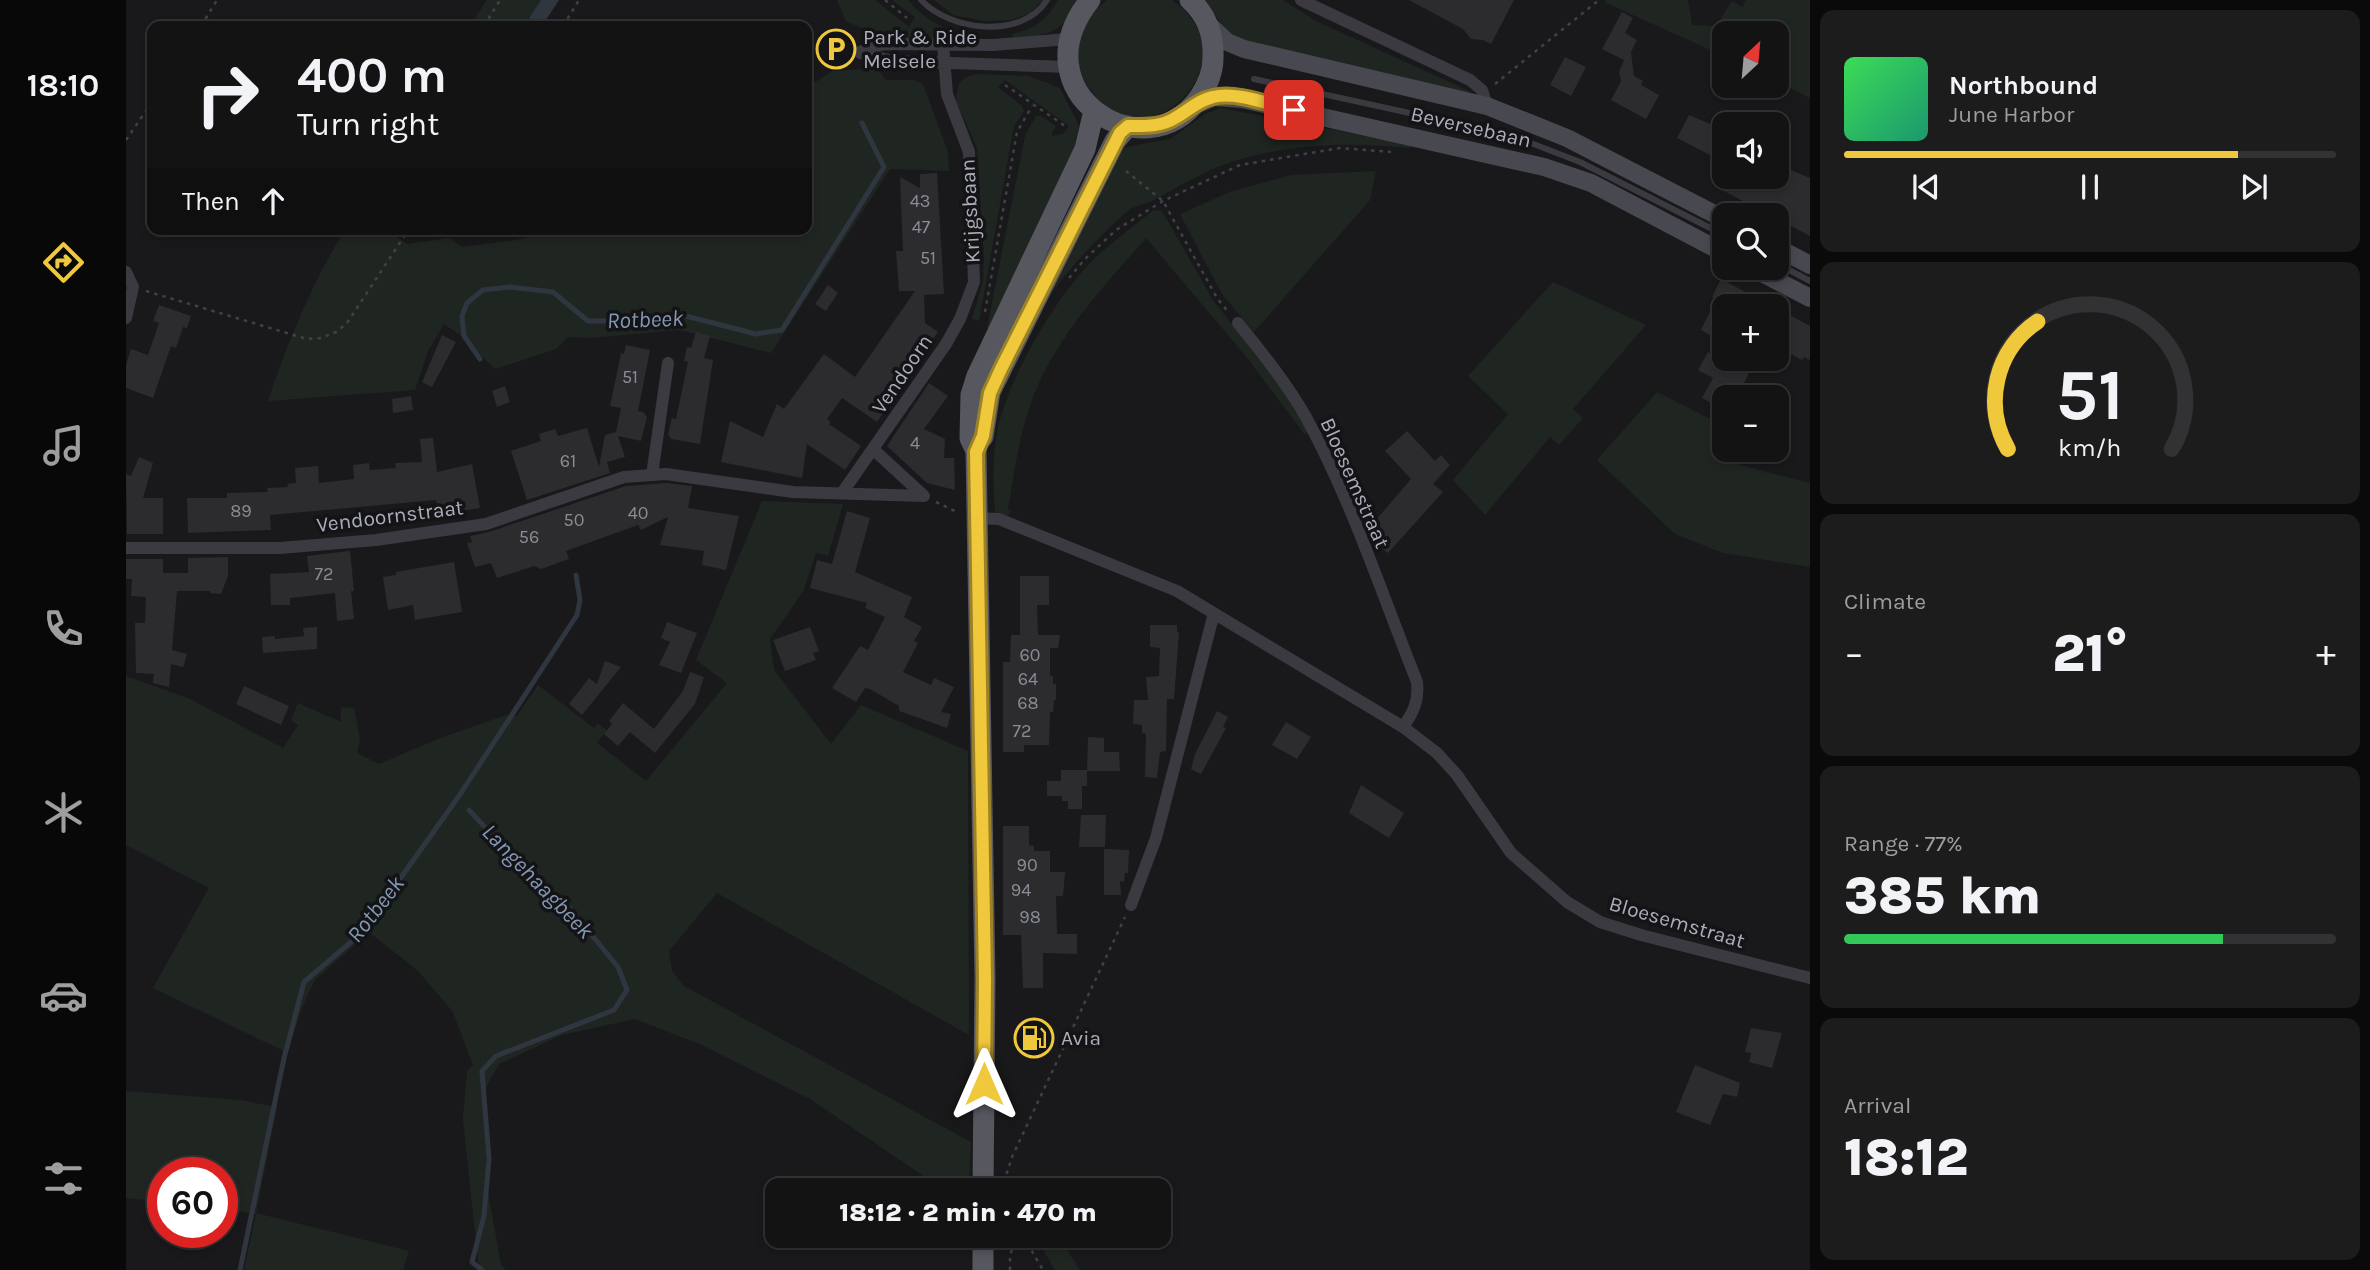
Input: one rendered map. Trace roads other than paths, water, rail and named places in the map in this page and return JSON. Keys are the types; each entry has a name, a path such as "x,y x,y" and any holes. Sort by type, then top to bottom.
{"main road":[{"path":"1090,0 1076,18 1068,39 1068,66 1077,91 1094,111 1110,121 1128,126 1152,127 1174,119 1193,106 1206,88 1213,66 1214,44 1207,23 1190,0"},
{"name":"Beversebaan","path":"1207,23 1227,42 1244,49 1484,98 1712,213"},
{"name":"Beversebaan","path":"1193,106 1214,97 1242,99 1545,167 1591,183 1712,247"},
{"path":"983,1178 985,979 976,452 970,438 971,395 977,376 1084,149 1094,111"},
{"path":"976,452 983,436 990,393 1012,345 1115,141 1128,126"},
{"path":"1789,254 1810,265"},
{"path":"1775,280 1810,298"},
{"path":"983,1248 983,1270"}],"street":[{"name":"Beversebaan","path":"1301,0 1470,80 1484,98"},
{"path":"1068,39 1025,44 883,44 860,52 893,61 1068,66"},
{"name":"Krijgsbaan","path":"943,44 947,94 969,152 974,282 960,319"},
{"path":"126,272 132,287 126,318"},
{"name":"Vendoorn","path":"842,493 946,344 960,319"},
{"name":"Bloesemstraat","path":"1238,323 1276,371 1306,417 1333,470 1417,682 1418,695 1412,714 1403,727"},
{"path":"652,475 668,363"},
{"path":"842,493 924,496 874,450"},
{"name":"Vendoornstraat","path":"126,548 279,548 376,540 486,524 624,477 666,474 793,492 842,493"},
{"name":"Bloesemstraat","path":"977,518 999,519 1177,591 1403,727 1437,752 1457,775 1511,853 1567,902 1600,922 1810,978"},
{"path":"1131,905 1156,838 1214,613"}],"lane":[{"path":"921,0 932,11 950,20 1009,26 1028,19 1042,9 1047,0"},
{"path":"1254,79 1510,135 1580,162 1712,229"},
{"path":"1789,270 1810,281"}],"waterway":[{"name":"Rotbeek","path":"480,359 464,336 462,316 467,303 483,290 510,287 553,292 588,321 630,321 682,315 756,334 782,330 884,167 862,123"},
{"name":"Rotbeek","path":"240,1270 284,1058 304,982 358,936 459,796 577,615 580,600 576,575"},
{"name":"Langehaagbeek","path":"469,810 541,887 563,900 618,967 627,990 614,1010 496,1056 482,1071 489,1159 484,1216 472,1262 482,1270"}],"place":[{"name":"Park & Ride Melsele","path":"836,49"},
{"name":"Avia","path":"1034,1038"}]}
